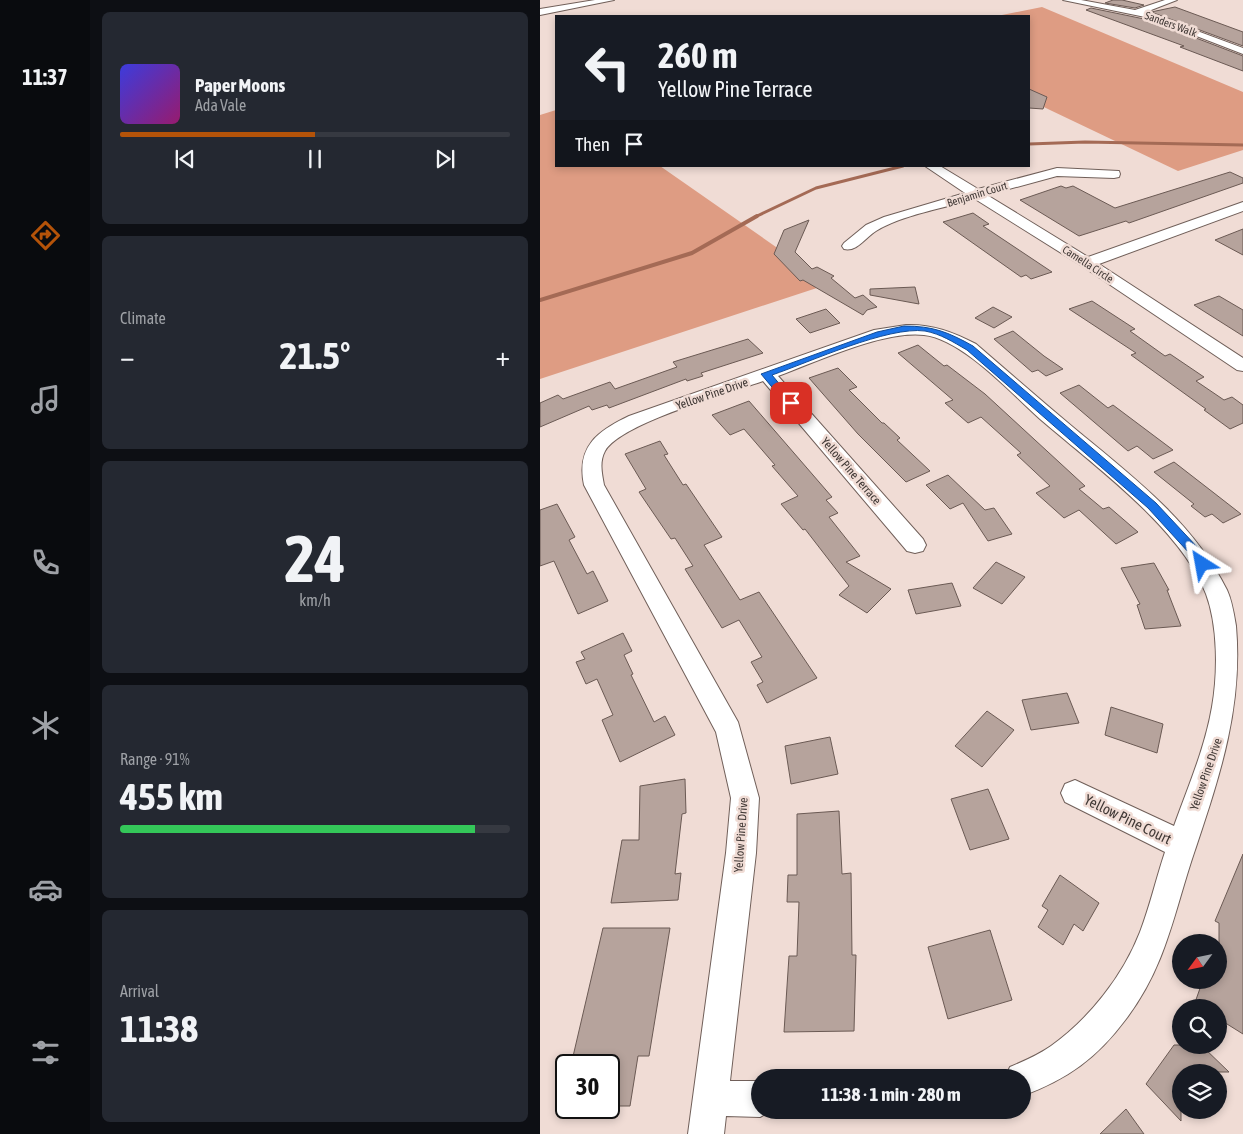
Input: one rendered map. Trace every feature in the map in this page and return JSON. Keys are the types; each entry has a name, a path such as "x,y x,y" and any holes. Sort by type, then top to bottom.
{"street":[{"path":"540,12 610,0"},
{"name":"Sanders Walk","path":"1067,0 1138,12 1243,51"},
{"path":"1138,12 1173,0"},
{"name":"Camella Circle","path":"933,167 1087,263 1243,366"},
{"name":"Benjamin Court","path":"849,246 871,228 889,220 1057,172 1114,174"},
{"path":"1087,263 1243,206"},
{"name":"Yellow Pine Drive","path":"706,1134 742,853 745,798 729,730 594,485 589,470 592,458 600,443 615,430 636,420 880,334 904,328 924,329 945,334 970,348 1152,506 1194,551 1216,591 1227,636 1230,675 1219,738 1182,845 1151,944 1128,988 1103,1021 1072,1052 1031,1077"},
{"name":"Yellow Pine Terrace","path":"766,374 916,545"},
{"name":"Yellow Pine Court","path":"1075,793 1182,845"},
{"path":"710,1098 751,1099"}],"shaded area":[{"path":"1042,7 1243,92 1243,150 1178,171 1030,100 1030,15 1002,15"},
{"path":"555,110 555,167 661,167 829,284 540,379 540,115"}],"building":[{"path":"1113,0 1144,5 1135,8 1105,3"},
{"path":"1175,7 1243,32 1243,46 1151,12"},
{"path":"1091,8 1149,20 1243,56 1243,71 1180,47 1184,46 1086,10"},
{"path":"1030,89 1047,97 1043,109 1030,108"},
{"path":"1230,172 1243,178 1243,183 1129,223 1126,221 1079,236 1020,200 1061,186 1066,188 1073,186 1115,208"},
{"path":"973,213 989,224 983,226 1052,272 1031,279 1026,275 1021,277 943,222"},
{"path":"809,220 795,252 812,269 817,267 834,276 831,278 855,298 863,295 877,307 867,310 863,315 803,280 800,281 774,254 784,230"},
{"path":"1243,229 1243,255 1215,240"},
{"path":"915,287 919,304 870,295 870,289"},
{"path":"1219,296 1243,310 1243,336 1194,305"},
{"path":"1092,301 1135,329 1130,331 1165,356 1170,354 1204,377 1196,381 1224,400 1232,397 1243,405 1243,423 1230,429 1204,410 1206,409 1131,355 1136,353 1069,309"},
{"path":"993,307 1012,317 994,328 975,318"},
{"path":"826,309 840,323 810,333 796,319"},
{"path":"1013,331 1063,369 1046,376 1038,370 1032,372 994,339"},
{"path":"748,339 763,353 701,373 703,376 687,381 686,379 609,408 607,405 592,410 589,406 540,427 540,403 558,395 563,399 610,382 615,389 677,367 673,362"},
{"path":"918,345 944,366 947,365 985,394 1085,486 1079,489 1103,509 1109,507 1138,532 1116,544 1079,510 1064,518 1036,493 1050,486 1017,455 1021,453 981,417 968,423 945,403 953,400 898,353"},
{"path":"838,368 857,387 849,390 900,438 897,440 930,471 906,482 858,434 809,378"},
{"path":"1079,385 1108,408 1113,405 1173,450 1153,459 1137,446 1128,451 1060,393"},
{"path":"749,401 832,497 826,500 838,513 829,517 860,556 846,562 891,589 867,613 839,595 849,586 805,529 803,530 781,504 798,496 772,466 775,465 744,429 730,435 712,415"},
{"path":"660,441 668,454 664,455 683,485 686,484 722,537 704,545 740,600 759,592 817,678 767,703 757,685 763,682 751,662 762,657 739,620 722,628 685,569 693,566 675,538 671,539 639,492 646,489 625,454"},
{"path":"1174,462 1241,514 1223,523 1212,514 1205,517 1191,506 1194,504 1154,472"},
{"path":"948,475 985,510 994,508 1012,534 988,541 963,503 950,509 926,485"},
{"path":"557,504 575,537 569,540 587,574 593,571 608,601 578,614 554,561 540,566 540,510"},
{"path":"996,562 1025,577 1002,604 973,588"},
{"path":"1154,563 1169,590 1167,590 1181,626 1145,629 1137,605 1140,604 1121,568"},
{"path":"952,583 961,606 916,614 908,590"},
{"path":"623,633 632,651 624,655 633,674 631,675 654,722 665,716 675,735 620,762 602,720 613,715 597,679 586,684 576,662 585,659 581,652"},
{"path":"1067,693 1079,723 1031,730 1022,700"},
{"path":"1111,707 1163,724 1157,753 1105,735"},
{"path":"987,711 1014,730 982,767 955,746"},
{"path":"830,737 838,774 791,784 785,746"},
{"path":"685,779 686,813 682,814 675,874 681,873 678,900 611,903 622,840 639,840 640,786"},
{"path":"988,789 1009,839 970,850 951,799"},
{"path":"839,811 842,874 851,873 852,955 856,955 854,1031 784,1032 789,956 797,956 799,902 787,902 788,875 797,875 797,814"},
{"path":"1243,854 1243,1034 1227,1024 1227,999 1196,999 1200,989 1228,989 1228,934 1219,934 1219,923 1215,921"},
{"path":"1060,875 1099,903 1083,931 1074,924 1063,945 1038,927 1048,910 1042,906"},
{"path":"603,928 670,928 649,1056 638,1056 630,1106 620,1106 620,1054 574,1054"},
{"path":"990,930 1012,1000 948,1019 928,947"},
{"path":"1172,1048 1172,1054 1210,1054 1221,1064 1172,1064 1172,1111 1146,1084"},
{"path":"1126,1109 1144,1134 1100,1134"}],"waterway":[{"path":"1030,144 1085,142 1243,145"},
{"path":"756,216 816,188 899,167"},
{"path":"540,300 692,253 756,216"}],"route":[{"path":"791,403 766,374 880,334 904,328 924,329 945,334 970,348 1152,506 1194,551 1202,564"}]}
